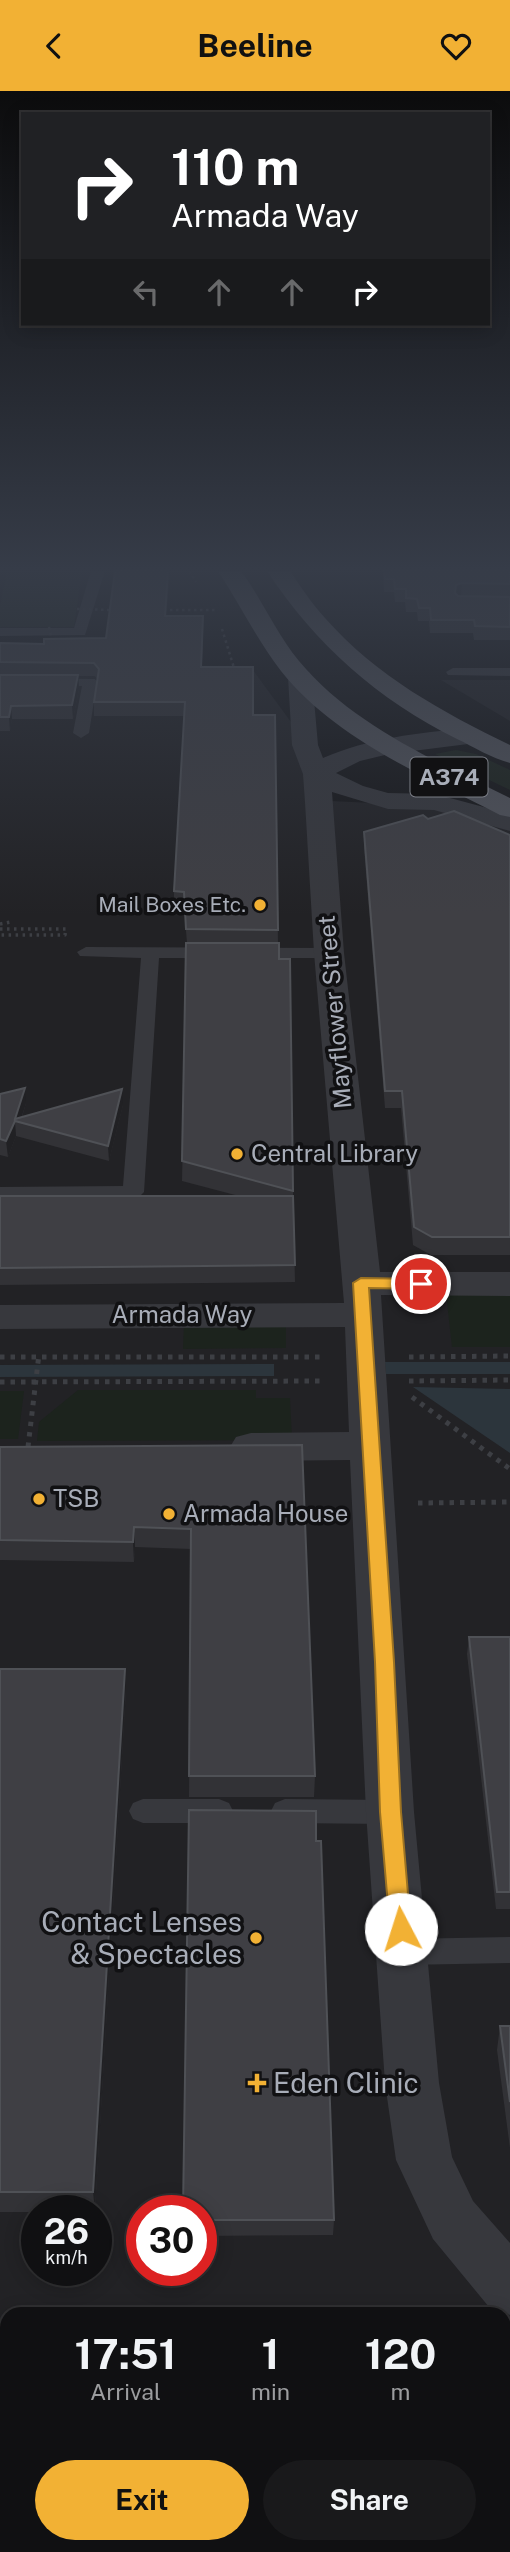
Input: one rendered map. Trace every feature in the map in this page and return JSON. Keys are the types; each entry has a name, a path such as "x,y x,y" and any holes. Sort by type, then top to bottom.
{"main road":[{"name":"A374","path":"310,686 339,711 389,745 510,809"},
{"name":"A374","path":"388,686 427,713 510,755"}],"street":[{"name":"Mayflower Street","path":"301,686 304,745 316,774 329,953 362,1299 375,1373 370,1446 390,1812 412,2083 424,2160 453,2220 510,2287"},
{"path":"468,736 389,745 335,760 316,774 353,792 388,801 435,803 510,823"},
{"path":"321,839 388,801"},
{"name":"Armada Way","path":"0,1317 43,1317 362,1299 510,1284"},
{"path":"208,1447 370,1446"}],"lane":[{"path":"80,733 89,686"},
{"path":"86,952 329,953"},
{"path":"0,1193 133,1192 150,953"},
{"path":"143,1811 390,1812"},
{"path":"403,1952 510,1950"}],"path":[{"path":"0,927 11,922"},
{"path":"0,927 66,929 65,935 0,935"},
{"path":"29,1447 43,1317"},
{"path":"0,1382 375,1373 510,1356"},
{"path":"0,1357 510,1380"},
{"path":"375,1373 510,1469"},
{"path":"375,1503 510,1502"}],"shaded area":[{"path":"0,686 265,686 291,722 298,760 331,801 478,808 510,823 510,2307 0,2307"},
{"path":"451,686 510,686 510,721"},
{"path":"456,750 476,754 510,770 510,790 435,754"},
{"path":"446,1293 510,1294 510,1347 452,1347"},
{"path":"286,1322 286,1348 183,1349 184,1323"},
{"path":"385,1362 510,1362 510,1374 386,1374"},
{"path":"274,1364 274,1376 0,1377 0,1365"},
{"path":"413,1387 510,1389 510,1453"},
{"path":"78,1390 256,1390 256,1398 290,1398 292,1440 37,1441 39,1422"},
{"path":"0,1391 24,1391 18,1439 0,1439"}],"building":[{"path":"0,686 76,686 72,705 11,706 9,717 0,717"},
{"path":"96,686 253,686 253,715 275,715 278,930 186,929 184,892 174,891 185,702 94,702"},
{"path":"454,811 510,835 510,1237 432,1237 414,1227 402,1091 385,1091 364,832 423,815 428,819"},
{"path":"186,943 279,943 279,959 290,959 293,1191 182,1161"},
{"path":"25,1088 15,1119 122,1089 108,1146 15,1121 6,1141 0,1139 0,1094"},
{"path":"0,1196 293,1196 295,1265 0,1268"},
{"path":"302,1445 315,1776 189,1776 191,1529 134,1527 133,1542 0,1540 0,1447"},
{"path":"469,1637 510,1637 510,1892 497,1892"},
{"path":"0,1669 125,1669 93,2192 0,2192"},
{"path":"189,1810 316,1811 316,1841 321,1841 334,2220 217,2220 217,2195 183,2195"},
{"path":"500,2026 510,2026 510,2102"}],"place":[{"name":"Mail Boxes Etc.","path":"260,905"},
{"name":"Central Library","path":"237,1154"},
{"name":"TSB","path":"39,1499"},
{"name":"Armada House","path":"169,1514"},
{"name":"Contact Lenses & Spectacles","path":"256,1938"},
{"name":"Eden Clinic","path":"257,2083"}],"route":[{"path":"401,1929 390,1812 384,1662 361,1283 421,1284"}]}
